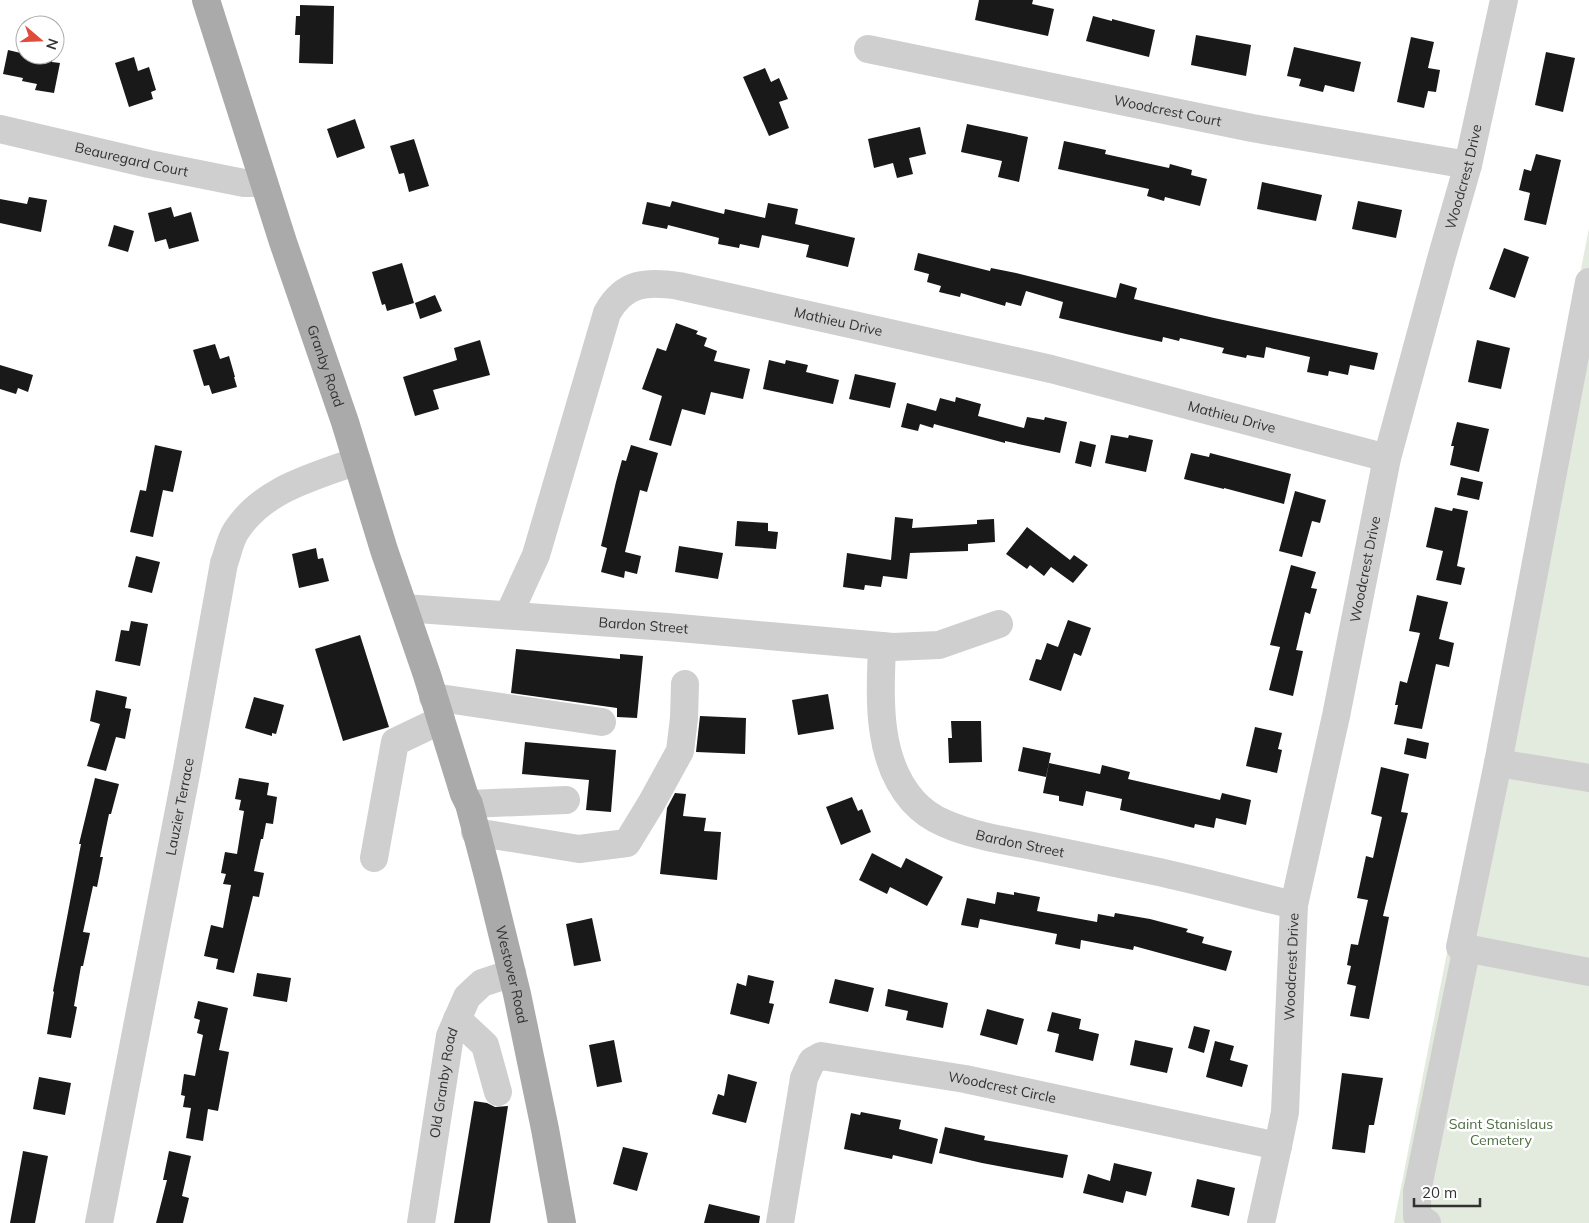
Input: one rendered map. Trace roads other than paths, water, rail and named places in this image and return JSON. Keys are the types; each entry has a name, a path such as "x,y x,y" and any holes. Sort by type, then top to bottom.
{"main road":[{"name":"Granby Road","path":"206,0 264,183 440,716"},
{"name":"Westover Road","path":"440,716 468,804 512,973 545,1129 562,1223"}],"street":[{"name":"Woodcrest Drive","path":"1278,1146 1285,1112 1294,905 1336,716 1387,458 1440,259 1468,165 1504,0"},
{"name":"Woodcrest Court","path":"868,48 1252,128 1468,165"},
{"name":"Beauregard Court","path":"0,129 222,179 244,183 264,183"},
{"path":"1589,282 1498,763 1460,946 1589,972"},
{"name":"Mathieu Drive","path":"509,614 536,555 607,313 615,300 627,290 651,283 679,286 1051,369 1387,458"},
{"name":"Lauzier Terrace","path":"99,1223 227,555 235,532 253,510 271,496 297,483 357,461"},
{"name":"Bardon Street","path":"404,608 509,614 893,647 939,645 999,624"},
{"name":"Bardon Street","path":"882,646 881,702 887,750 894,772 903,787 925,813 944,824 987,837 1156,871 1294,905"},
{"path":"475,832 579,849 627,844 680,751 684,718 685,684"},
{"path":"374,858 395,742 440,716 602,722"},
{"path":"1498,763 1589,778"},
{"path":"468,804 566,800"},
{"path":"1427,1223 1417,1216 1417,1192 1467,947"},
{"name":"Old Granby Road","path":"421,1223 450,1036 467,997 482,983 512,973"},
{"path":"457,1019 485,1045 498,1092"},
{"name":"Woodcrest Circle","path":"780,1223 804,1078 812,1061 821,1056 965,1079 1278,1146"},
{"path":"1261,1223 1278,1146"}],"park label":[{"name":"Saint Stanislaus Cemetery","path":"1501,1132"}]}
